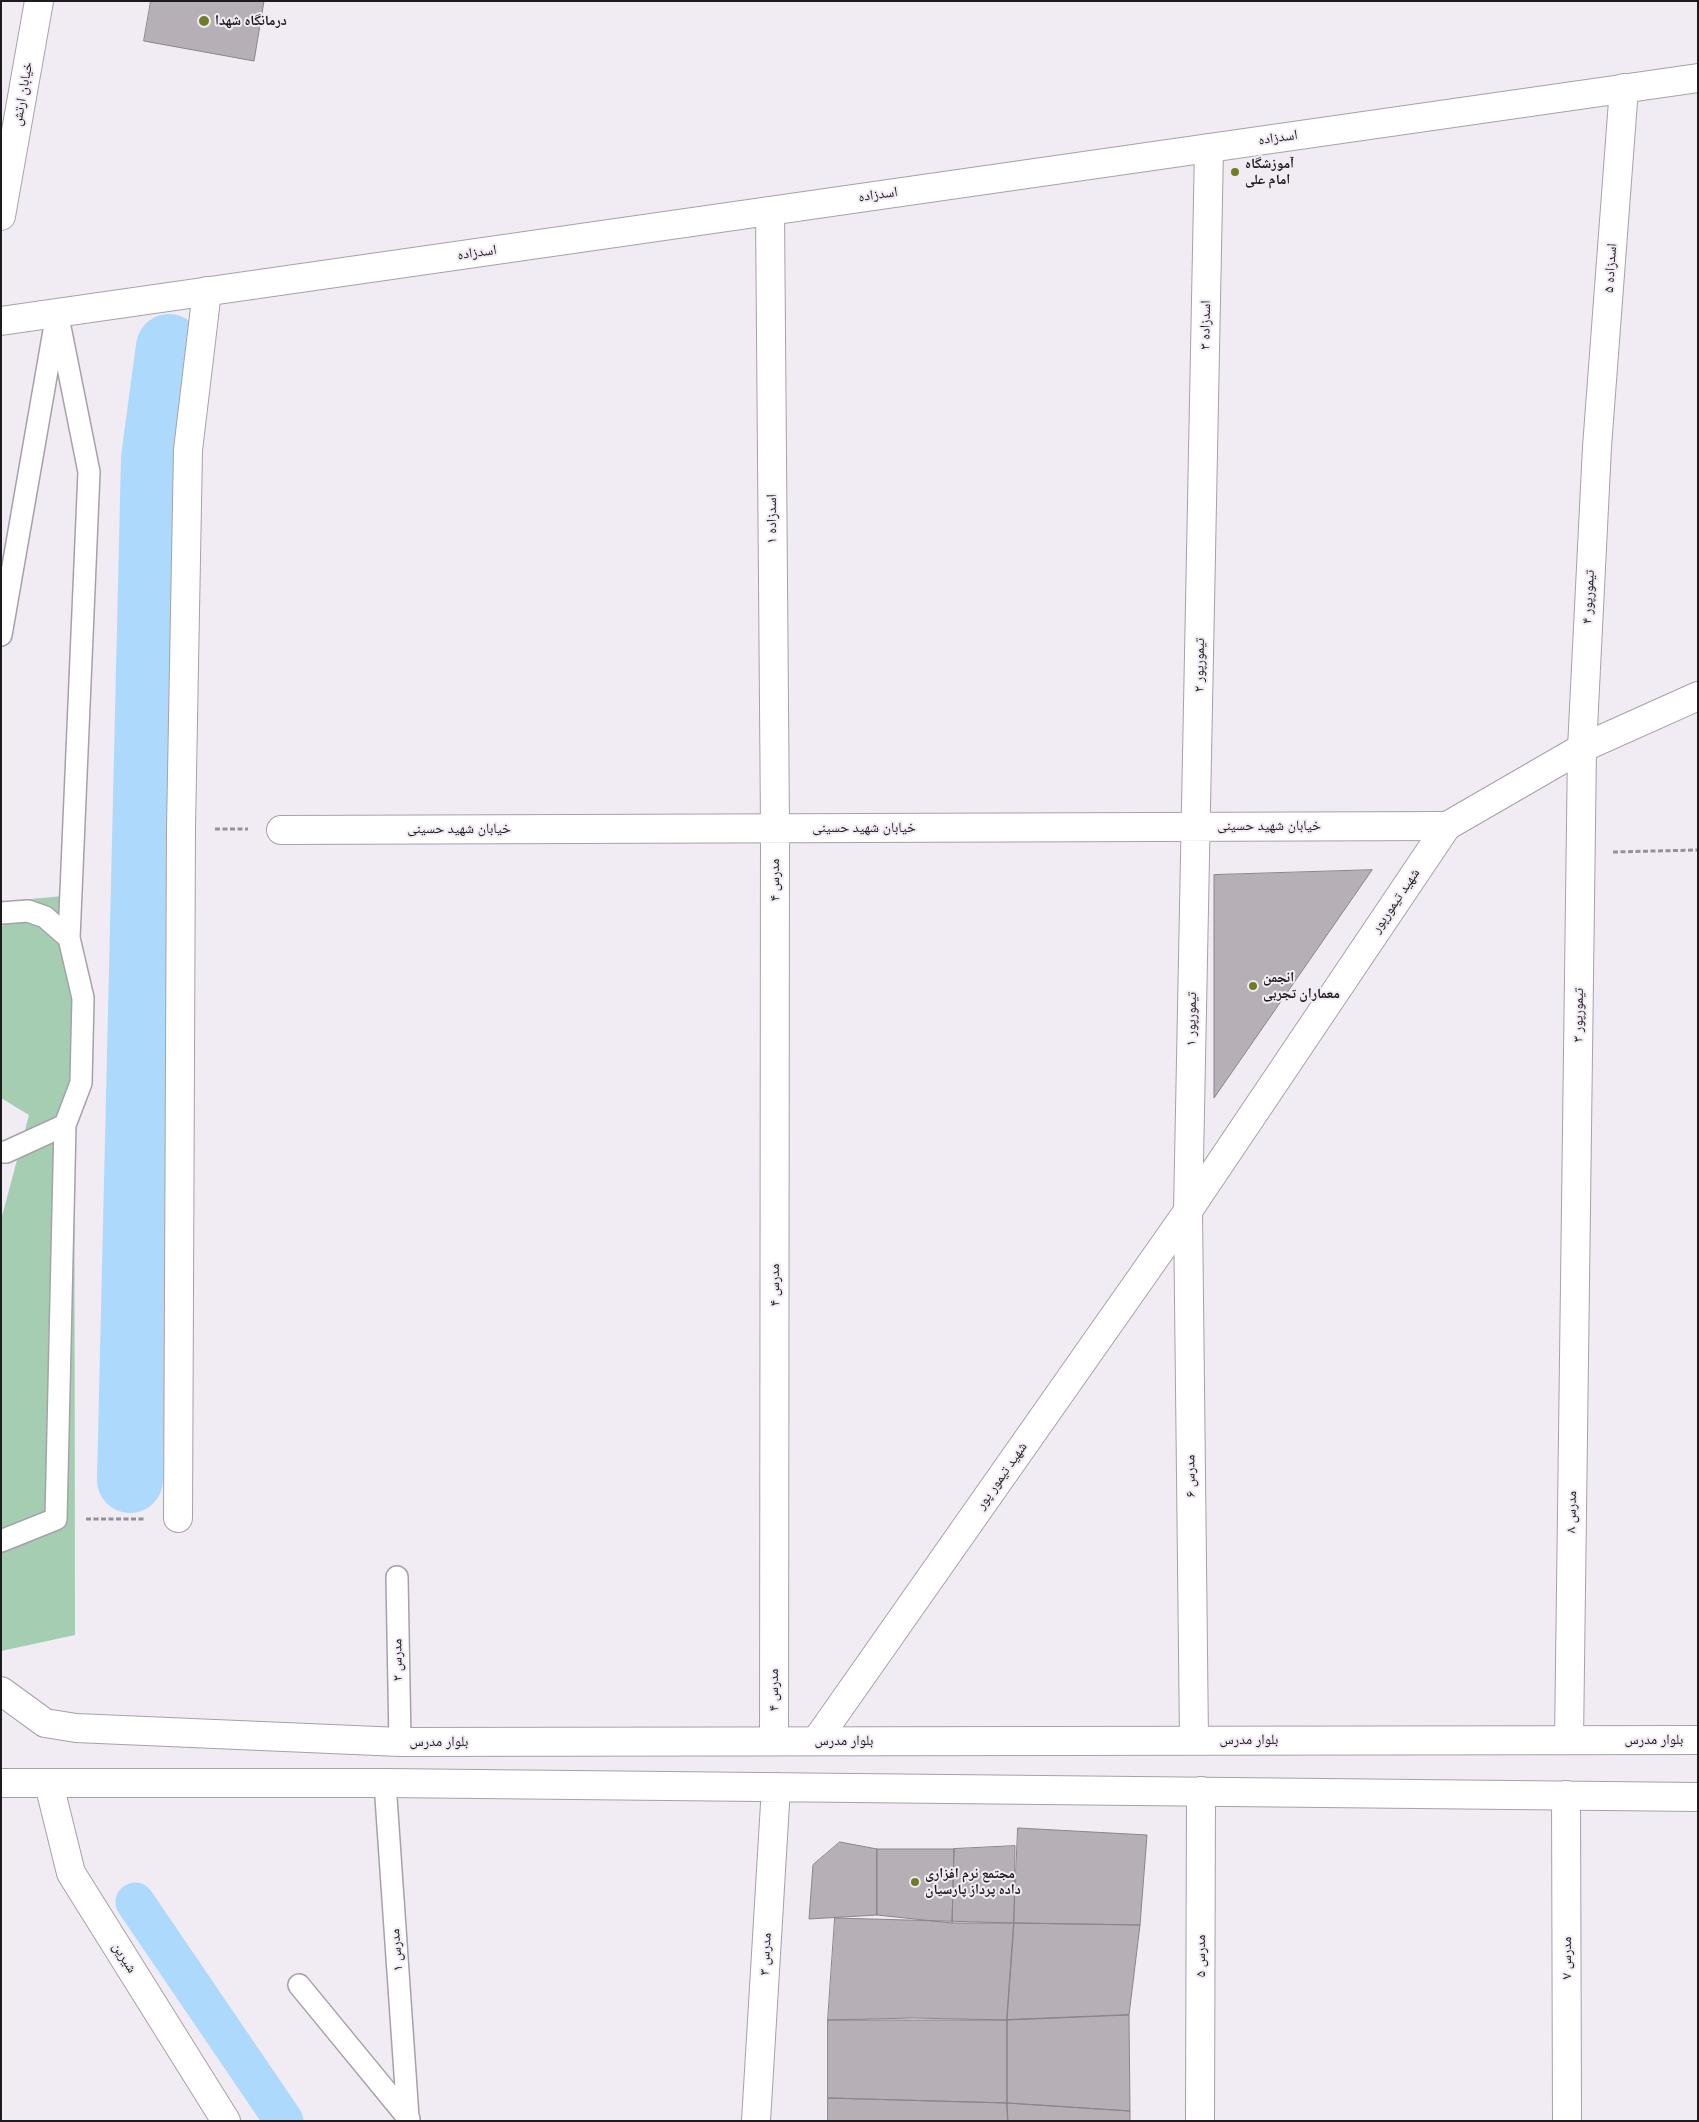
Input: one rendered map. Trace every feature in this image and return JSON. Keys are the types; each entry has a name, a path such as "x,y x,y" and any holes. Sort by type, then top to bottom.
{"street":[{"name":"خیابان ارتش","path":"1,216 39,1"},
{"name":"اسدزاده","path":"1,321 1698,78"},
{"name":"اسدزاده ۵","path":"1597,447 1624,88"},
{"name":"اسدزاده ۳","path":"1203,503 1209,148"},
{"name":"اسدزاده ۱","path":"770,211 775,828"},
{"path":"178,1518 182,828 188,450 207,291"},
{"name":"تیمورپور ۴","path":"1582,748 1597,447"},
{"name":"تیمورپور ۲","path":"1196,827 1203,503"},
{"name":"شهید تیمورپور","path":"1188,1211 1447,826 1582,748 1698,696"},
{"name":"تیمورپور ۳","path":"1575,1283 1582,748"},
{"name":"خیابان شهید حسینی","path":"281,830 1447,826"},
{"name":"تیمورپور ۱","path":"1188,1211 1196,827"},
{"name":"مدرس ۴","path":"774,1741 775,828"},
{"name":"مدرس ۶","path":"1188,1211 1194,1740"},
{"name":"شهید تیمور پور","path":"816,1741 1188,1211"},
{"name":"مدرس ۸","path":"1569,1740 1575,1283"},
{"name":"بلوار مدرس","path":"1,1691 45,1723 76,1728 400,1742 1698,1740"},
{"path":"1,1783 385,1783 1698,1797"},
{"name":"شیرین","path":"49,1784 71,1873 226,2121"},
{"name":"مدرس ۳","path":"756,2121 776,1787"},
{"name":"مدرس ۵","path":"1200,2121 1201,1791"},
{"name":"مدرس ۷","path":"1566,1795 1567,2121"}],"lane":[{"path":"1,635 57,312"},
{"path":"1,1541 56,1519 65,1125 82,1083 83,998 69,938 89,472 57,312"},
{"path":"1,913 28,911 45,917 69,938"},
{"path":"1,1152 6,1152 65,1125"},
{"name":"مدرس ۲","path":"397,1578 400,1742"},
{"name":"مدرس ۱","path":"385,1783 410,2119"},
{"path":"299,1985 410,2119"}],"path":[{"path":"182,828 281,830"},
{"path":"1581,852 1698,850"},
{"path":"56,1519 178,1518"}],"green space":[{"path":"74,895 75,1635 1,1651 1,1220 29,1115 1,1098 1,928 20,900"}],"building":[{"name":"درمانگاه شهدا","path":"151,1 264,1 254,61 144,41"},
{"name":"انجمن معماران تجربی","path":"1372,870 1214,1098 1214,875"},
{"path":"1018,1828 1147,1835 1140,1925 1014,1923"},
{"path":"840,1842 877,1849 877,1915 809,1919 813,1865"},
{"path":"1015,1846 1014,1923 952,1923 954,1849"},
{"name":"مجتمع نرم افزاری داده پرداز پارسیان","path":"877,1849 954,1849 952,1923 877,1915"},
{"path":"835,1918 1014,1923 1007,2020 913,2018 828,2020"},
{"path":"1014,1923 1140,1925 1129,2015 1007,2020"},
{"path":"1129,2015 1130,2111 1007,2103 1007,2020"},
{"path":"828,2020 1007,2020 1007,2103 828,2098"},
{"path":"828,2098 1007,2103 1008,2121 828,2121"},
{"path":"1007,2103 1130,2111 1130,2121 1008,2121"}],"waterway":[{"path":"130,1480 154,458 169,347"},
{"path":"135,1902 284,2121"}],"place":[{"name":"درمانگاه شهدا","path":"204,21"},
{"name":"آموزشگاه امام علی","path":"1235,172"},
{"name":"انجمن معماران تجربی","path":"1253,986"},
{"name":"مجتمع نرم افزاری داده پرداز پارسیان","path":"915,1882"}]}
